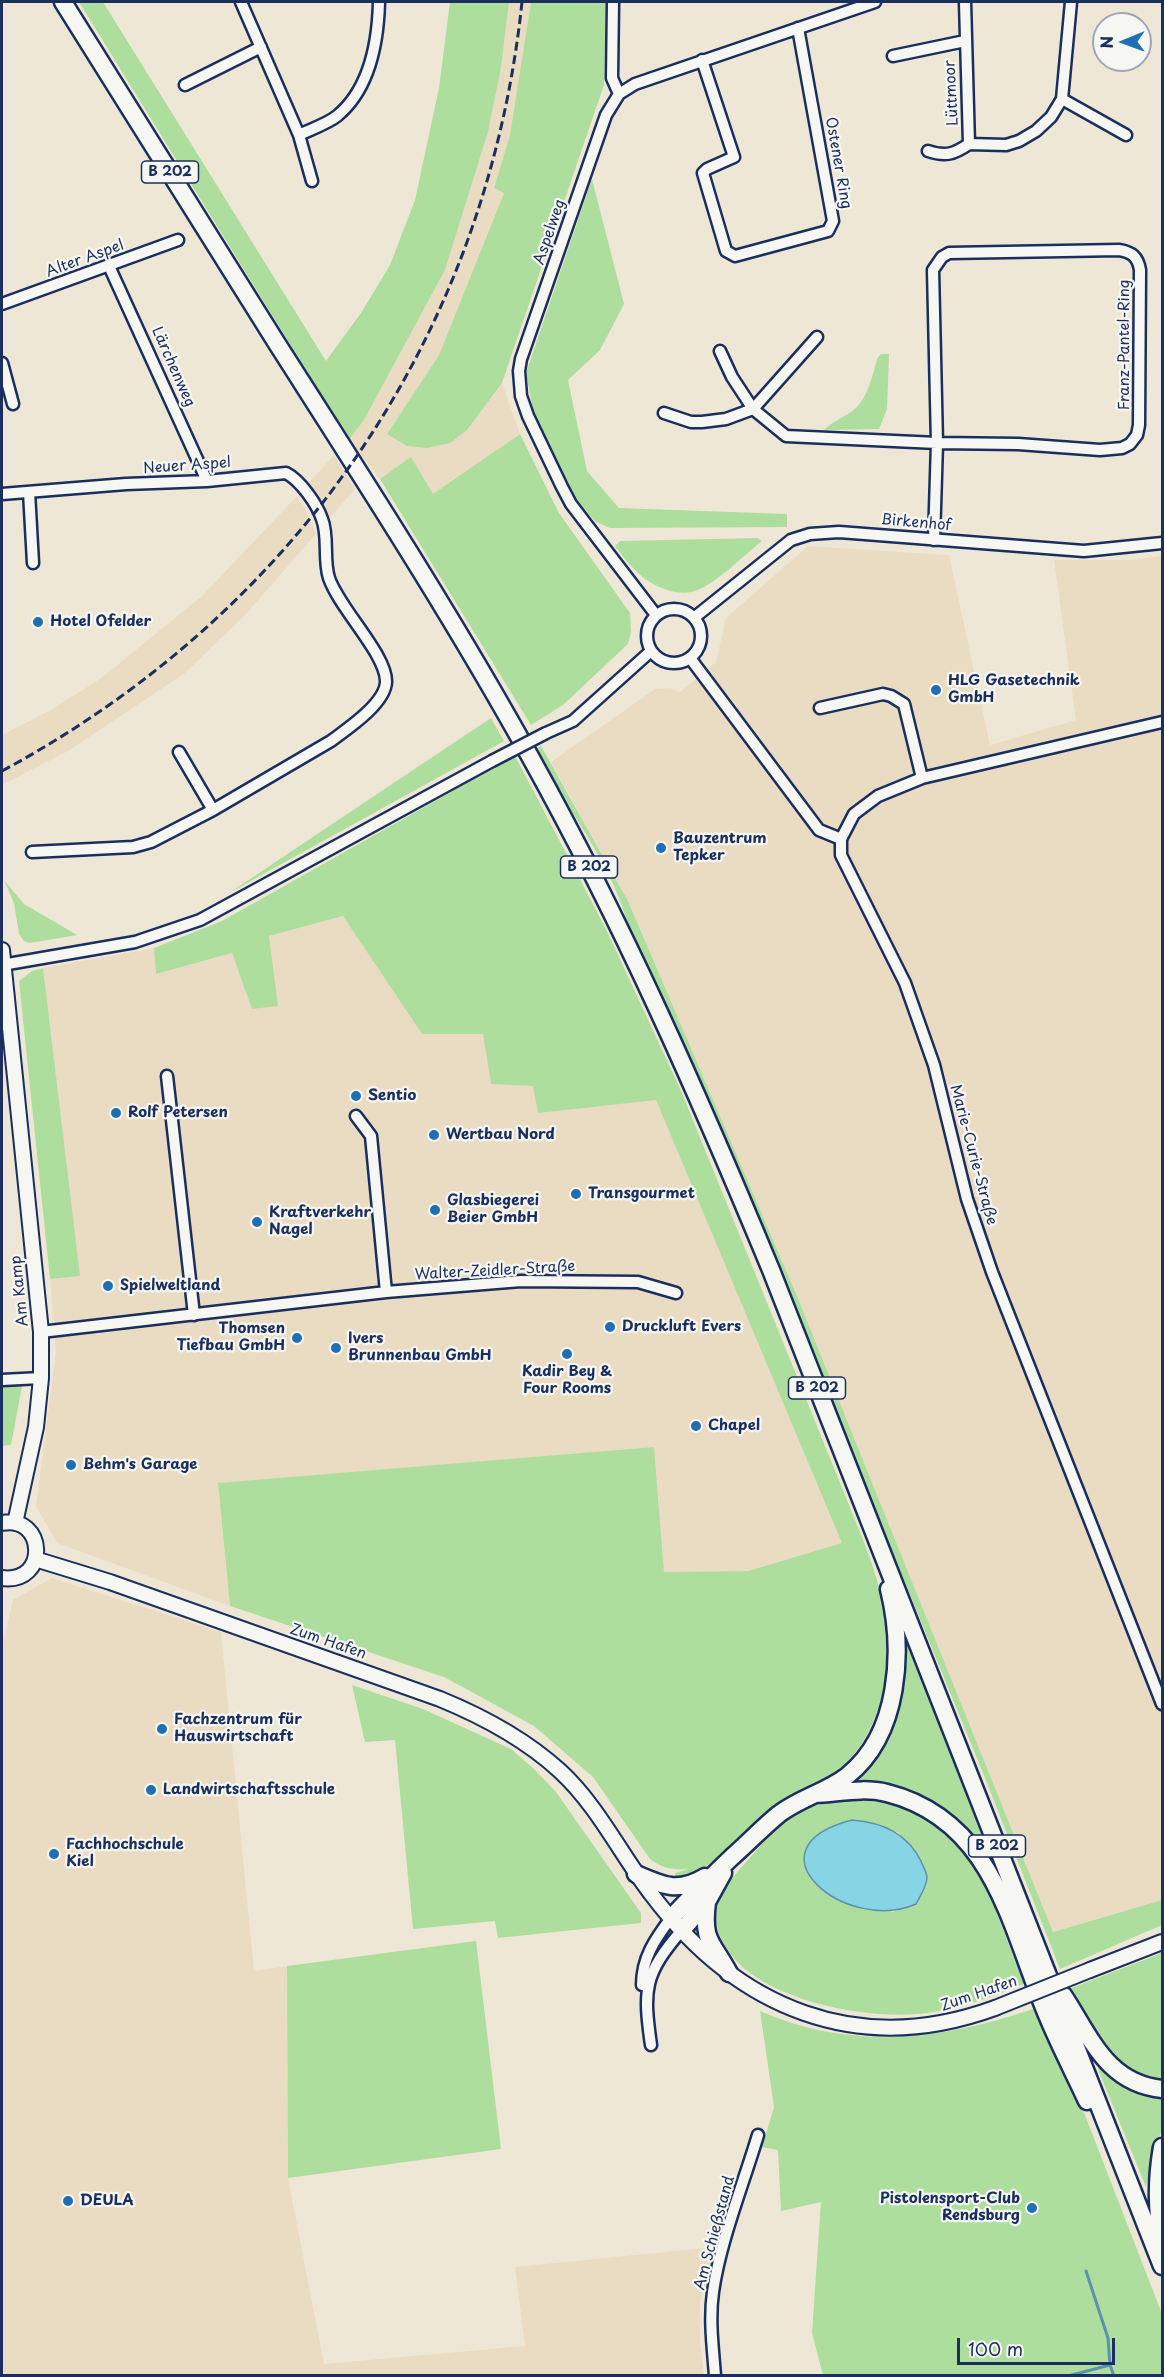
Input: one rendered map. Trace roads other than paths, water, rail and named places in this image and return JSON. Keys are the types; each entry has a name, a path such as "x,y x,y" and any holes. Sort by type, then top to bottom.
{"highway":[{"name":"B 202","path":"63,2 451,619 533,761 641,974 711,1128 771,1270 1162,2266"},
{"path":"636,1874 660,1884 681,1887 691,1885 714,1873 781,1813 835,1785 860,1763 877,1737 891,1697 897,1660 896,1631 890,1593 871,1522"},
{"path":"815,1794 871,1790 905,1798 950,1824 973,1847 992,1878 1047,2014 1097,2122 1117,2147"},
{"path":"729,1973 707,1938 705,1919 707,1902 732,1858"},
{"path":"676,1924 714,1873"},
{"path":"676,1924 707,1902"},
{"path":"1043,1964 1100,2056 1125,2077 1139,2084 1162,2089"},
{"path":"1162,2147 1156,2181 1162,2242"}],"main road":[{"name":"Am Kamp","path":"2,950 6,1007 41,1332 41,1378 36,1427 8,1523"},
{"path":"2,1578 16,1578 26,1573 35,1559 37,1550 30,1533 8,1523"},
{"name":"Zum Hafen","path":"35,1559 122,1586 470,1711 524,1742 561,1772 586,1800 636,1874 676,1924 704,1953 729,1973 776,2001 819,2018 850,2025 882,2028 939,2025 966,2019 1162,1942"}],"street":[{"path":"241,2 299,135 312,181"},
{"path":"299,135 337,117 363,87 379,29 379,2"},
{"path":"613,2 612,78 619,94 635,84 874,2"},
{"name":"Lüttmoor","path":"965,2 969,144"},
{"path":"1071,2 1062,99 1126,135"},
{"name":"Ostener Ring","path":"702,60 734,157 703,173 726,251 735,256 828,231 833,221 798,27"},
{"name":"Lüttmoor","path":"893,56 965,41"},
{"path":"185,85 261,47"},
{"name":"Aspelweg","path":"619,94 606,115 521,359 520,382 528,416 571,504 656,615"},
{"name":"Lüttmoor","path":"928,151 940,155 952,155 969,144 1006,145 1019,141 1036,131 1051,117 1062,99"},
{"name":"Alter Aspel","path":"2,304 178,240"},
{"name":"Franz-Pantel-Ring","path":"720,351 732,377 753,409 786,436 937,443 1018,444 1100,450 1122,448 1130,444 1137,435 1139,425 1140,270 1135,256 1128,251 1119,250 949,253 942,257 933,270 937,443 934,540"},
{"name":"Lärchenweg","path":"109,266 207,481"},
{"path":"664,412 691,422 702,422 726,419 753,409 817,337"},
{"path":"2,363 13,404"},
{"name":"Neuer Aspel","path":"2,494 126,484 207,481 286,473 295,478 304,488 323,520 329,578 336,594 385,672 385,690 380,699 365,713 330,741 213,810"},
{"path":"29,492 33,563"},
{"name":"Birkenhof","path":"694,617 786,544 801,536 838,532 1084,551 1162,543"},
{"path":"678,608 694,617 702,635 698,650 690,658 676,663 666,662 651,651 647,636 651,621 656,615 678,608"},
{"path":"2,965 135,942 200,920 492,760 573,721 651,651"},
{"path":"690,658 819,830 841,839 854,814 878,796 922,778 1162,722"},
{"path":"820,708 882,694 891,696 904,704 922,778"},
{"path":"32,852 133,847 151,842 213,810 179,752"},
{"name":"Marie-Curie-Straße","path":"841,839 841,855 849,874 905,983 934,1065 967,1199 992,1272 1162,1704"},
{"path":"167,1076 194,1315"},
{"path":"356,1116 371,1136 386,1292"},
{"name":"Walter-Zeidler-Straße","path":"41,1332 386,1292 521,1281 638,1282 676,1293"},
{"path":"2,1380 41,1378"},
{"path":"651,2045 642,1981 646,1956 654,1940 676,1924"},
{"path":"646,2013 648,1979 676,1924"},
{"name":"Am Schießstand","path":"715,2376 711,2331 713,2292 724,2247 758,2136"}],"water":[{"path":"852,1820 883,1826 901,1836 915,1851 927,1878 916,1904 888,1910 861,1908 836,1898 816,1884 806,1867 806,1849 821,1833"}],"waterway":[{"path":"1086,2271 1108,2338 1110,2365"},
{"path":"1068,2376 1110,2365 1114,2376"}],"railway":[{"path":"2,771 108,706 203,631 287,546 360,452 420,350 467,241 502,124 522,2"}],"place":[{"name":"Hotel Ofelder","path":"38,622"},
{"name":"HLG Gasetechnik GmbH","path":"936,690"},
{"name":"Bauzentrum Tepker","path":"661,848"},
{"name":"Sentio","path":"356,1096"},
{"name":"Rolf Petersen","path":"116,1113"},
{"name":"Wertbau Nord","path":"434,1135"},
{"name":"Transgourmet","path":"576,1194"},
{"name":"Glasbiegerei Beier GmbH","path":"435,1210"},
{"name":"Kraftverkehr Nagel","path":"257,1222"},
{"name":"Spielweltland","path":"108,1286"},
{"name":"Druckluft Evers","path":"610,1327"},
{"name":"Thomsen Tiefbau GmbH","path":"297,1338"},
{"name":"Ivers Brunnenbau GmbH","path":"336,1348"},
{"name":"Kadir Bey & Four Rooms","path":"567,1354"},
{"name":"Chapel","path":"696,1426"},
{"name":"Behm's Garage","path":"71,1465"},
{"name":"Fachzentrum für Hauswirtschaft","path":"162,1729"},
{"name":"Landwirtschaftsschule","path":"151,1790"},
{"name":"Fachhochschule Kiel","path":"54,1854"},
{"name":"DEULA","path":"68,2201"},
{"name":"Pistolensport-Club Rendsburg","path":"1032,2208"}]}
